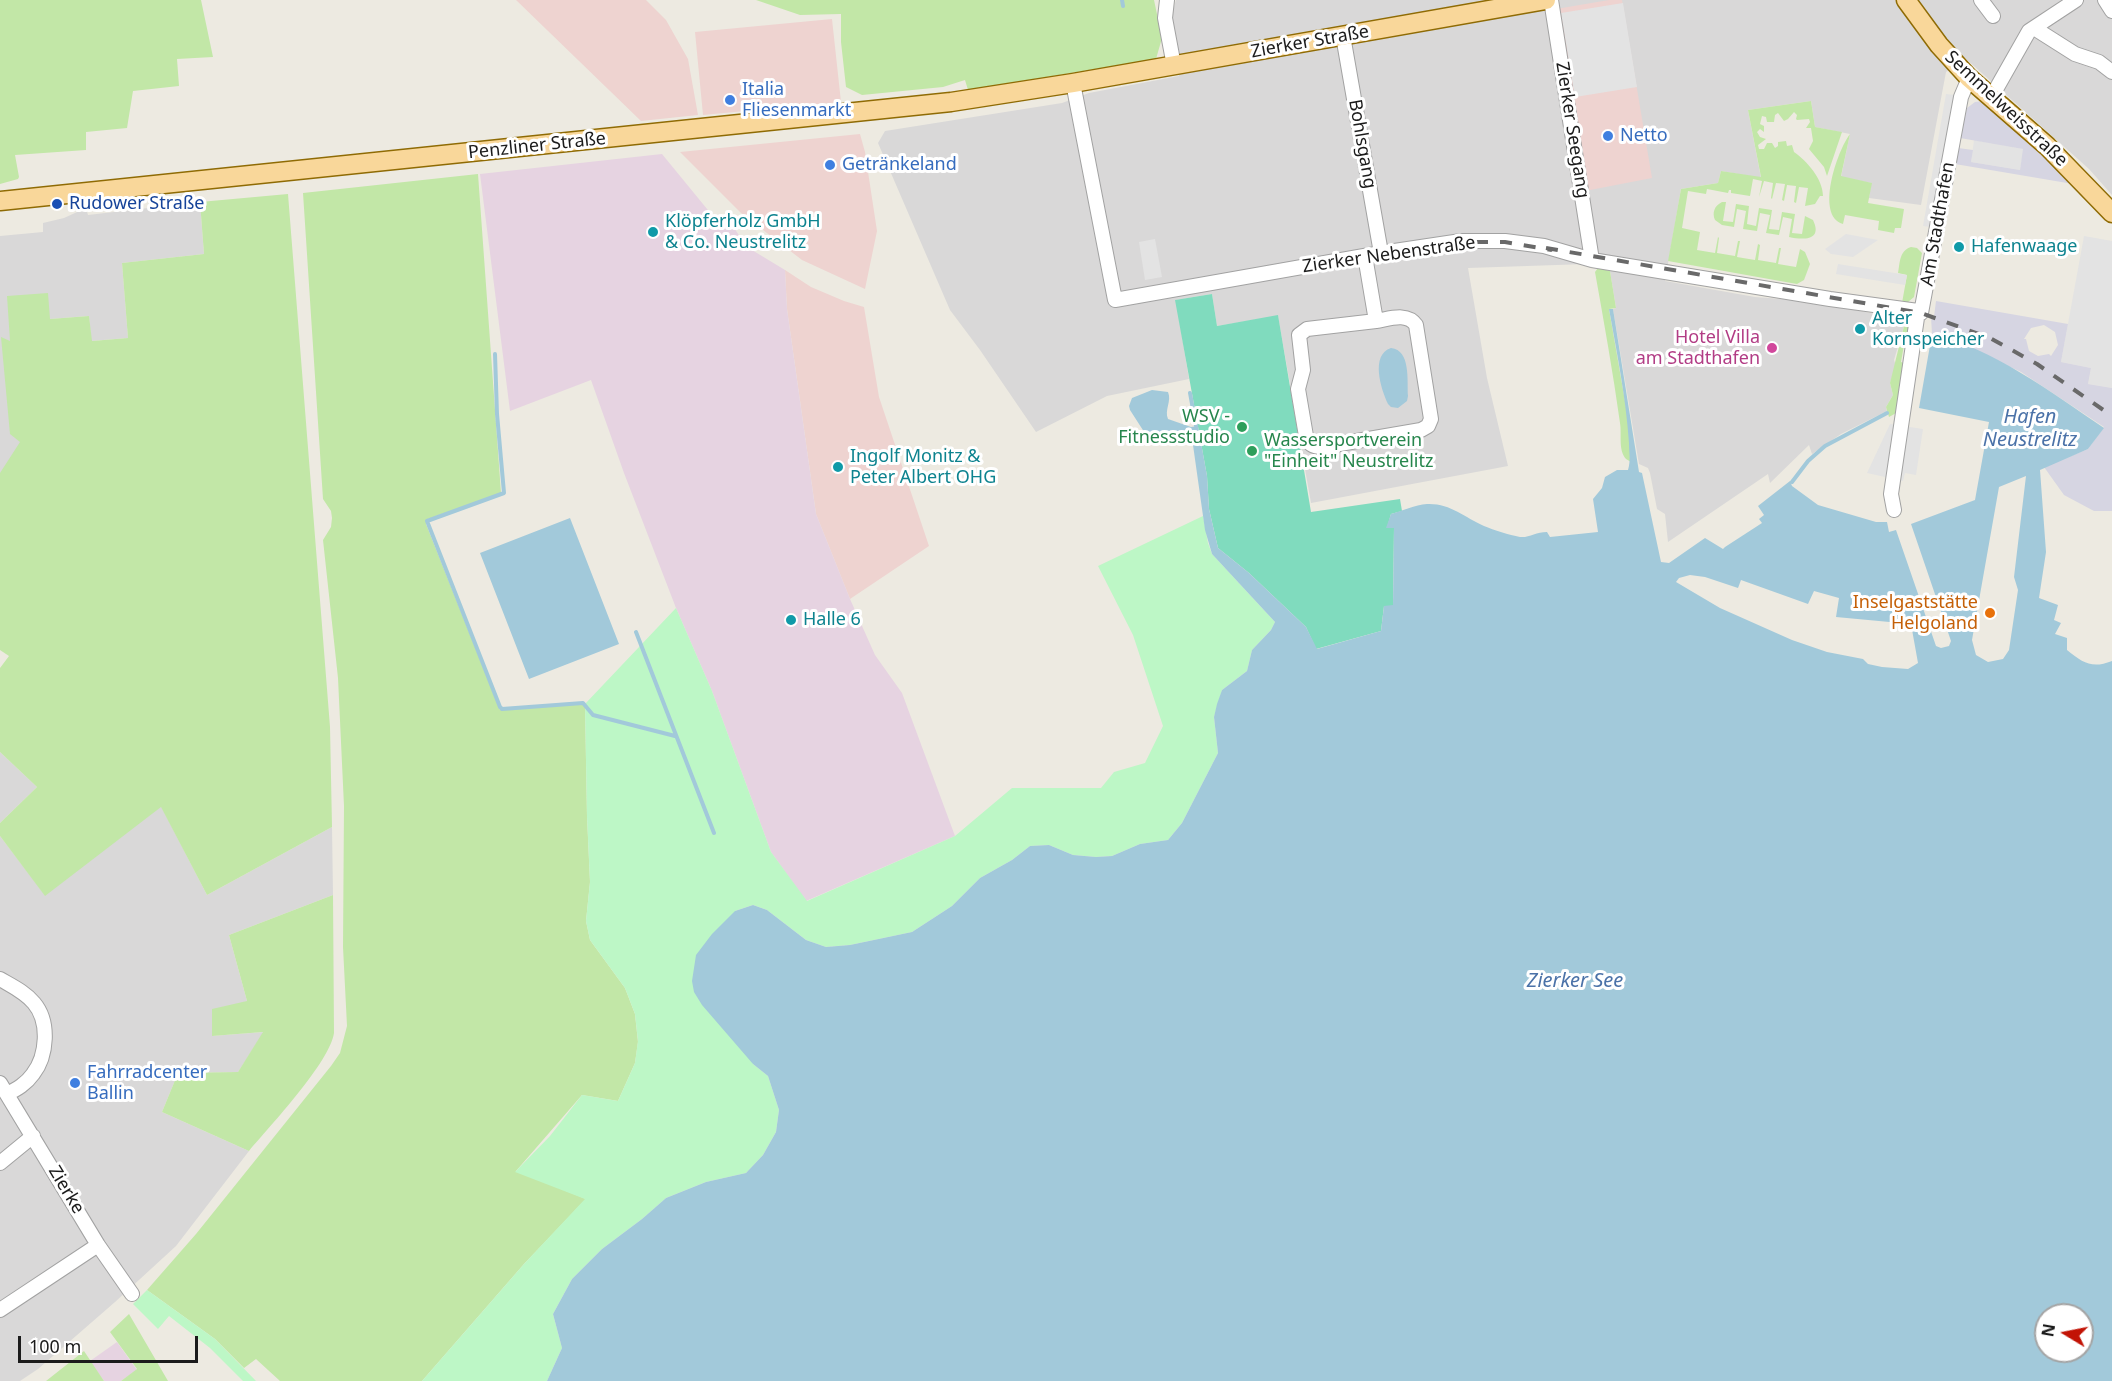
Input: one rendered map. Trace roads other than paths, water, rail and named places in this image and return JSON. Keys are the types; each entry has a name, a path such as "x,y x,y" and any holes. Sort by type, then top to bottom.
{"main road":[{"name":"Zierker Straße","path":"1074,83 1546,0"},
{"name":"Semmelweisstraße","path":"1906,0 1939,45 1969,78 2047,146 2112,213"},
{"name":"Penzliner Straße","path":"0,201 863,113 1074,83"}],"street":[{"path":"1167,0 1165,18 1174,66"},
{"name":"Zierker Seegang","path":"1551,0 1592,260"},
{"path":"1981,0 1993,16"},
{"path":"1991,98 2029,31 2076,0"},
{"path":"2105,0 2112,11"},
{"path":"2034,28 2080,57 2099,62 2112,72"},
{"name":"Bohlsgang","path":"1343,36 1381,253"},
{"name":"Am Stadthafen","path":"1894,510 1891,494 1918,311 1921,313 1961,97 1969,78"},
{"name":"Zierker Nebenstraße","path":"1074,83 1115,300 1381,253 1461,242 1505,241 1544,246 1592,260 1918,311"},
{"path":"1365,256 1376,321"},
{"path":"1406,317 1412,319 1416,325 1431,415 1430,423 1421,430 1322,447 1314,446 1306,436 1298,389 1303,370 1299,335 1307,329 1376,321 1406,317"},
{"name":"Zierke","path":"0,979 26,995 36,1006 42,1020 45,1040 41,1059 34,1074 21,1087 4,1089 98,1245 132,1294"},
{"path":"0,1163 33,1136"},
{"path":"0,1310 98,1245"}],"water":[{"name":"Zierker See","path":"1609,309 1613,309 1639,472 1642,473 1661,562 1669,563 1705,538 1723,549 1762,523 1759,519 1764,515 1758,506 1790,481 1792,486 1818,505 1876,522 1887,522 1889,532 1896,530 1936,646 1941,648 1949,646 1951,641 1911,524 1975,500 1989,422 1919,408 1932,334 1955,341 2000,361 2104,428 2088,449 2040,470 2046,552 2039,598 2058,605 2054,620 2061,623 2055,634 2067,638 2067,650 2088,663 2099,664 2112,661 2112,1381 547,1381 562,1348 553,1314 572,1279 602,1249 666,1198 706,1182 746,1173 763,1155 776,1132 779,1110 768,1076 753,1064 702,1005 694,992 692,981 696,955 712,934 735,911 753,905 767,910 806,940 826,947 850,945 912,932 952,906 980,878 1012,860 1030,846 1049,845 1073,855 1112,856 1140,844 1168,840 1182,823 1218,753 1214,717 1222,690 1247,671 1252,650 1271,630 1275,622 1212,554 1205,530 1193,445 1177,435 1148,438 1130,410 1132,398 1152,390 1168,392 1168,419 1191,427 1198,426 1207,476 1209,509 1218,548 1249,573 1306,627 1317,649 1381,631 1384,606 1393,605 1394,528 1386,528 1391,514 1418,506 1435,504 1450,508 1488,528 1520,537 1547,532 1550,537 1598,532 1593,499 1602,488 1605,477 1617,470 1628,470 1629,443 1621,376","holes":["2026,476 2014,577 2018,590 2009,650 2003,659 1988,662 1976,655 1972,640 1999,487","1690,575 1705,577 1738,588 1741,580 1808,604 1814,591 1839,598 1836,617 1911,624 1918,663 1908,669 1882,667 1868,664 1863,659 1827,652 1792,640 1720,608 1676,582 1679,578"]},
{"path":"1391,348 1402,354 1407,367 1407,401 1398,408 1388,404 1380,382 1381,358"},
{"path":"570,518 619,644 529,679 480,553"}],"waterway":[{"path":"1122,0 1123,6"},
{"path":"495,354 497,414 504,493 427,521 500,707 502,709 583,703 593,715 675,736"},
{"path":"1190,393 1196,426"},
{"path":"1792,482 1808,461 1825,446 1887,413"},
{"path":"636,632 714,833"}],"railway":[{"path":"1452,242 1505,242 1552,250"},
{"path":"1546,248 1921,313 1990,338 2037,364 2112,416"}],"place":[{"name":"Italia Fliesenmarkt","path":"730,100"},
{"name":"Netto","path":"1608,136"},
{"name":"Getränkeland","path":"830,165"},
{"name":"Rudower Straße","path":"57,204"},
{"name":"Klöpferholz GmbH & Co. Neustrelitz","path":"653,232"},
{"name":"Hafenwaage","path":"1959,247"},
{"name":"Alter Kornspeicher","path":"1860,329"},
{"name":"Hotel Villa am Stadthafen","path":"1772,348"},
{"name":"WSV - Fitnessstudio","path":"1242,427"},
{"name":"Wassersportverein \"Einheit\" Neustrelitz","path":"1252,451"},
{"name":"Ingolf Monitz & Peter Albert OHG","path":"838,467"},
{"name":"Inselgaststätte Helgoland","path":"1990,613"},
{"name":"Halle 6","path":"791,620"},
{"name":"Fahrradcenter Ballin","path":"75,1083"}],"water label":[{"name":"Hafen Neustrelitz","path":"2030,428"}]}
